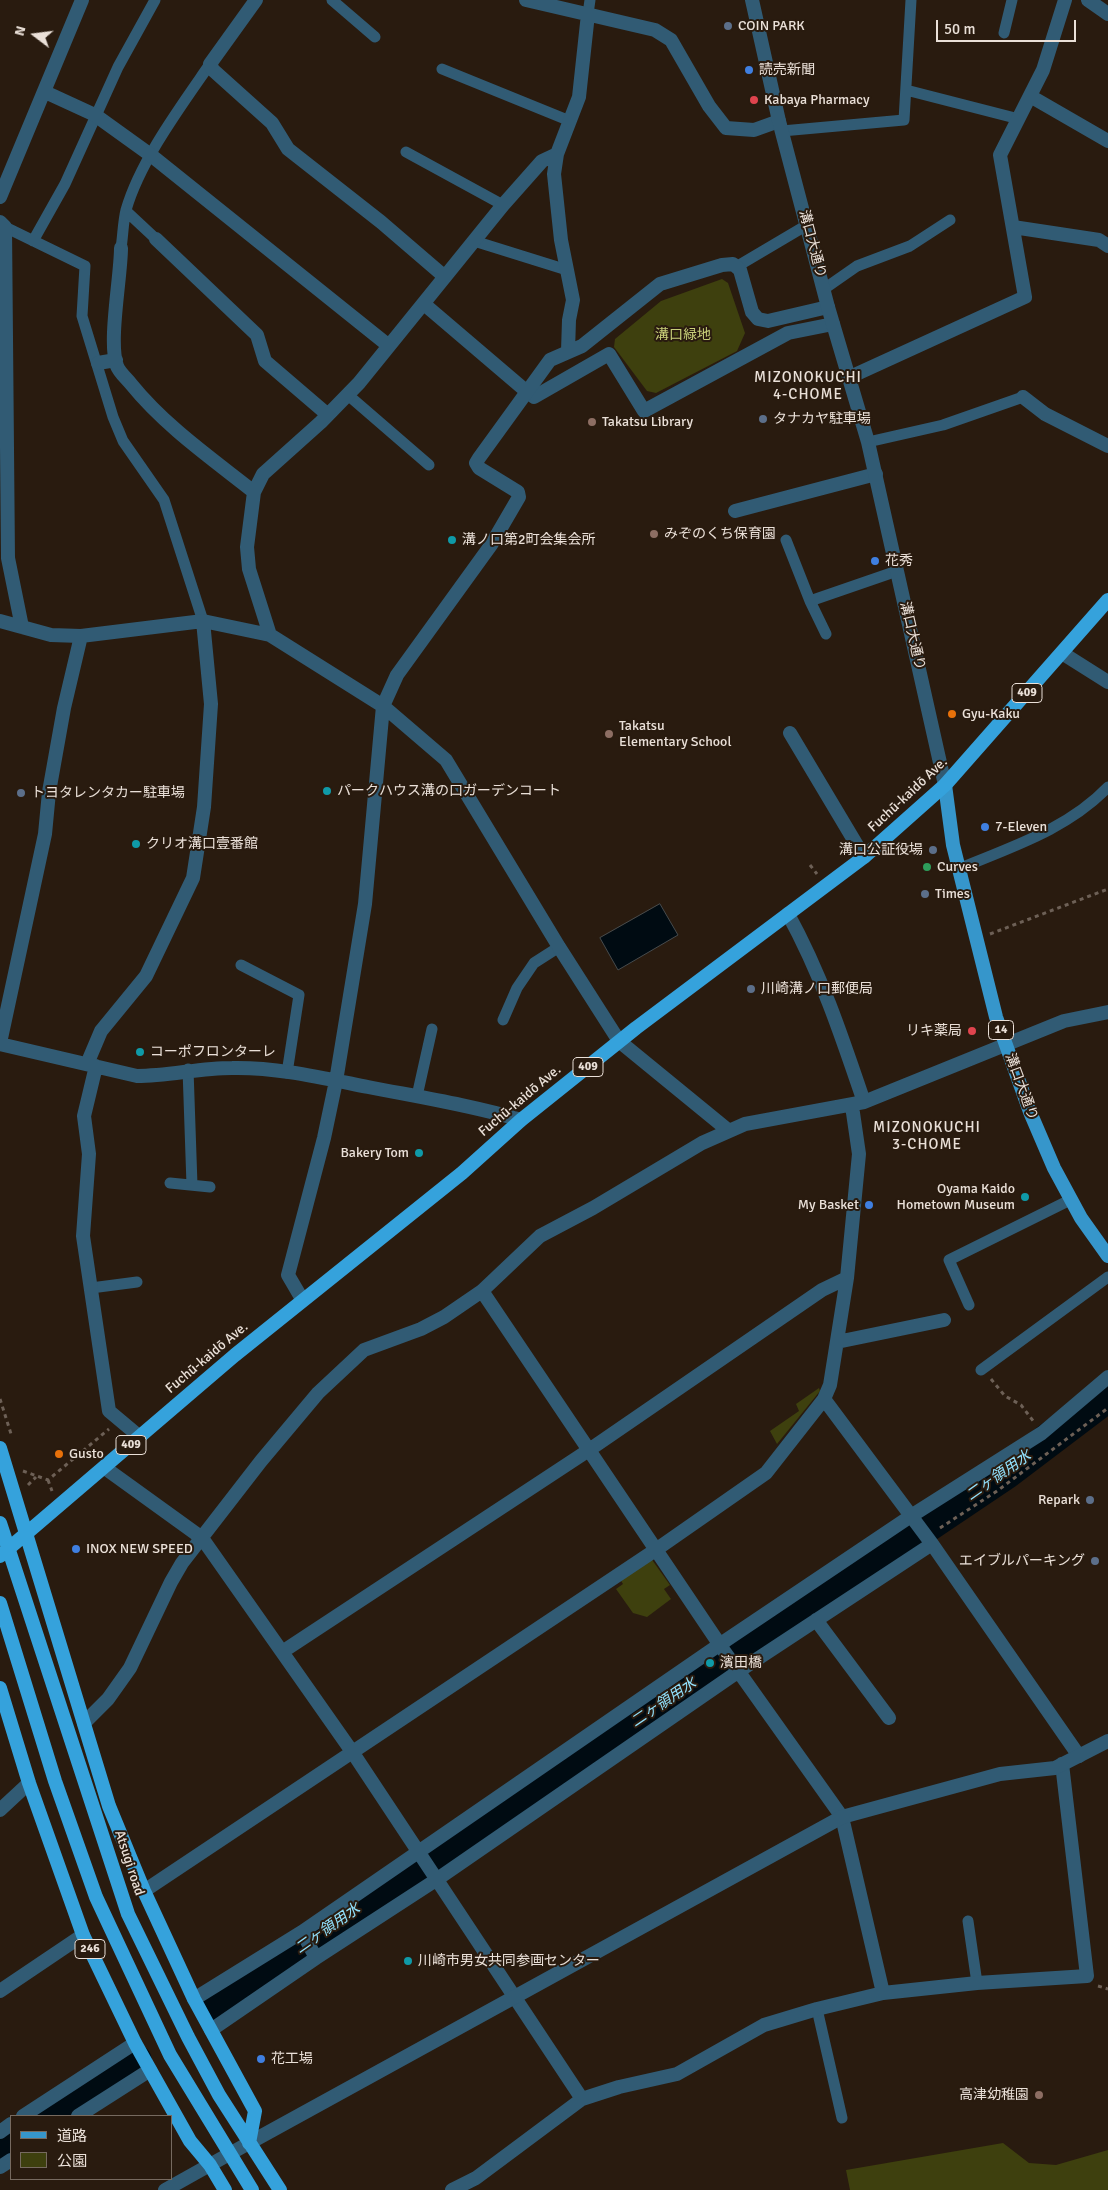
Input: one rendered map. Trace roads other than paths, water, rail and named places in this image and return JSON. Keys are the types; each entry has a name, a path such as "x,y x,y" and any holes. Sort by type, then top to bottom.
{"highway":[{"name":"Fuchū-kaidō Ave.","path":"26,1533 105,1468 302,1299 462,1172 520,1120 619,1041 864,857 945,785 1108,600"},
{"path":"0,1448 109,1806 144,1891 194,1999 255,2111 249,2143"},
{"name":"Atsugi road","path":"0,1523 128,1914 188,2037 219,2095 280,2190"},
{"name":"409","path":"0,1556 26,1533"},
{"name":"246","path":"0,1603 56,1780 96,1897 170,2054 252,2190"},
{"name":"246","path":"0,1691 29,1783 83,1935 150,2070 190,2141 210,2165 225,2190"}],"main road":[{"name":"溝口大通り","path":"945,785 958,868 996,1017 1030,1112 1054,1168 1070,1200 1108,1256"}],"street":[{"path":"0,196 82,0"},
{"path":"256,0 210,64 213,70 272,123 288,149 381,222 445,277"},
{"path":"526,0 655,30 671,40 709,106 726,128 754,130 781,126"},
{"name":"溝口大通り","path":"752,0 806,225 876,474 945,785"},
{"path":"850,377 1025,297 1000,155 1043,70 1065,0"},
{"path":"1088,0 1108,14"},
{"path":"568,350 569,320 573,300 561,240 554,174 557,154 579,97 588,14"},
{"path":"45,92 95,115 152,156 389,346"},
{"path":"1030,96 1108,141"},
{"path":"270,636 249,569 247,547 254,492 262,474 328,415 348,394 424,304 503,205 542,161 557,154"},
{"path":"3,225 8,558 22,627"},
{"path":"1013,227 1099,240 1108,246"},
{"path":"156,239 258,335 265,361 328,415"},
{"path":"121,248 121,270 116,309 117,366 148,404 254,492"},
{"path":"302,1299 288,1275 324,1138 336,1081 365,904 383,706 397,675 492,546 519,497 518,492 478,468 476,463 550,360 568,350 582,346 660,284 722,265 733,264 740,270 752,312 758,319 768,321 828,307"},
{"path":"424,304 534,396 609,354 644,410 788,333 833,324"},
{"path":"98,363 116,360"},
{"path":"1023,398 1045,414 1108,446"},
{"path":"736,511 876,474"},
{"path":"0,621 51,634 81,636 203,621 270,636 383,706 446,760 559,947 619,1041 729,1131"},
{"path":"140,1437 109,1410 83,1236 90,1154 84,1116 91,1065 101,1031 146,976 193,878 204,807 211,704 203,621"},
{"path":"81,636 64,708 49,792 45,834 0,1043 137,1076 157,1076 188,1070 233,1068 287,1073 483,1109 520,1120"},
{"path":"1062,653 1108,682"},
{"path":"790,733 864,857"},
{"path":"144,1891 657,1549 766,1473 824,1399 830,1385 847,1278 859,1154 858,1104 828,996 809,952 788,914"},
{"path":"84,1723 108,1699 130,1668 171,1582 202,1538 261,1461 318,1393 364,1350 421,1330 482,1291 540,1236 593,1208 702,1143 752,1122 858,1104 1064,1021 1108,1012"},
{"path":"282,1652 589,1450 822,1290 847,1278"},
{"path":"482,1291 722,1648 842,1817 883,1994"},
{"path":"837,1342 944,1320"},
{"path":"211,2030 736,1668 816,1620 1108,1377"},
{"path":"824,1399 922,1532 1079,1756"},
{"path":"105,1468 202,1538 353,1753 582,2099"},
{"path":"194,1999 421,1856 722,1648 922,1532"},
{"path":"816,1620 889,1718"},
{"path":"165,2190 842,1817 1000,1774 1055,1768 1108,1741"},
{"path":"452,2190 476,2178 582,2099 619,2086 677,2074 764,2025 817,2009 883,1994 977,1983 1087,1976 1062,1764"},
{"path":"0,1810 29,1783"},
{"path":"302,1932 316,1958"},
{"path":"0,1991 83,1935"},
{"path":"25,2115 135,2043"},
{"path":"80,2115 150,2070"}],"lane":[{"path":"33,241 65,184 118,67 155,0"},
{"path":"332,0 374,37"},
{"path":"588,14 590,0"},
{"path":"781,126 904,120 911,0"},
{"path":"1004,33 1012,0"},
{"path":"121,248 126,211 137,183 182,104 210,64"},
{"path":"442,69 570,121"},
{"path":"906,90 1019,119"},
{"path":"406,152 503,205"},
{"path":"126,211 156,239"},
{"path":"824,289 857,266 910,246 950,220"},
{"path":"3,225 85,266 82,316 98,363 113,417 124,441 164,500 203,621"},
{"path":"736,267 806,225"},
{"path":"474,241 567,270"},
{"path":"348,394 429,465"},
{"path":"868,442 942,425 1023,398"},
{"path":"786,540 810,601 826,634"},
{"path":"810,601 897,571"},
{"path":"958,868 1048,832 1096,800 1108,787"},
{"path":"503,1020 517,988 534,963 559,947"},
{"path":"241,965 299,995 287,1073"},
{"path":"417,1096 432,1030"},
{"path":"188,1070 192,1185"},
{"path":"170,1183 210,1186"},
{"path":"968,1305 949,1260 1070,1200"},
{"path":"982,1369 1108,1277"},
{"path":"91,1288 136,1282"},
{"path":"968,1921 977,1983"},
{"path":"817,2009 842,2118"}],"waterway":[{"name":"二ヶ領用水","path":"218,2007 333,1925 1005,1473 1108,1395"},
{"name":"二ヶ領用水","path":"54,2115 135,2061"},
{"name":"二ヶ領用水","path":"0,2152 10,2145"}],"place":[{"name":"COIN PARK","path":"728,26"},
{"name":"読売新聞","path":"749,70"},
{"name":"Kabaya Pharmacy","path":"754,100"},
{"name":"タナカヤ駐車場","path":"763,419"},
{"name":"Takatsu Library","path":"592,422"},
{"name":"みぞのくち保育園","path":"654,534"},
{"name":"溝ノ口第2町会集会所","path":"452,540"},
{"name":"花秀","path":"875,561"},
{"name":"Gyu-Kaku","path":"952,714"},
{"name":"Takatsu Elementary School","path":"609,734"},
{"name":"パークハウス溝の口ガーデンコート","path":"327,791"},
{"name":"トヨタレンタカー駐車場","path":"21,793"},
{"name":"7-Eleven","path":"985,827"},
{"name":"クリオ溝口壹番館","path":"136,844"},
{"name":"溝口公証役場","path":"933,850"},
{"name":"Curves","path":"927,867"},
{"name":"Times","path":"925,894"},
{"name":"川崎溝ノ口郵便局","path":"751,989"},
{"name":"リキ薬局","path":"972,1031"},
{"name":"コーポフロンターレ","path":"140,1052"},
{"name":"Bakery Tom","path":"419,1153"},
{"name":"Oyama Kaido Hometown Museum","path":"1025,1197"},
{"name":"My Basket","path":"869,1205"},
{"name":"Gusto","path":"59,1454"},
{"name":"Repark","path":"1090,1500"},
{"name":"INOX NEW SPEED","path":"76,1549"},
{"name":"エイブルパーキング","path":"1095,1561"},
{"name":"濱田橋","path":"710,1663"},
{"name":"川崎市男女共同参画センター","path":"408,1961"},
{"name":"花工場","path":"261,2059"},
{"name":"高津幼稚園","path":"1039,2095"}],"district":[{"name":"MIZONOKUCHI 4-CHOME","path":"808,386"},
{"name":"MIZONOKUCHI 3-CHOME","path":"927,1136"}],"park label":[{"name":"溝口緑地","path":"683,335"}]}
